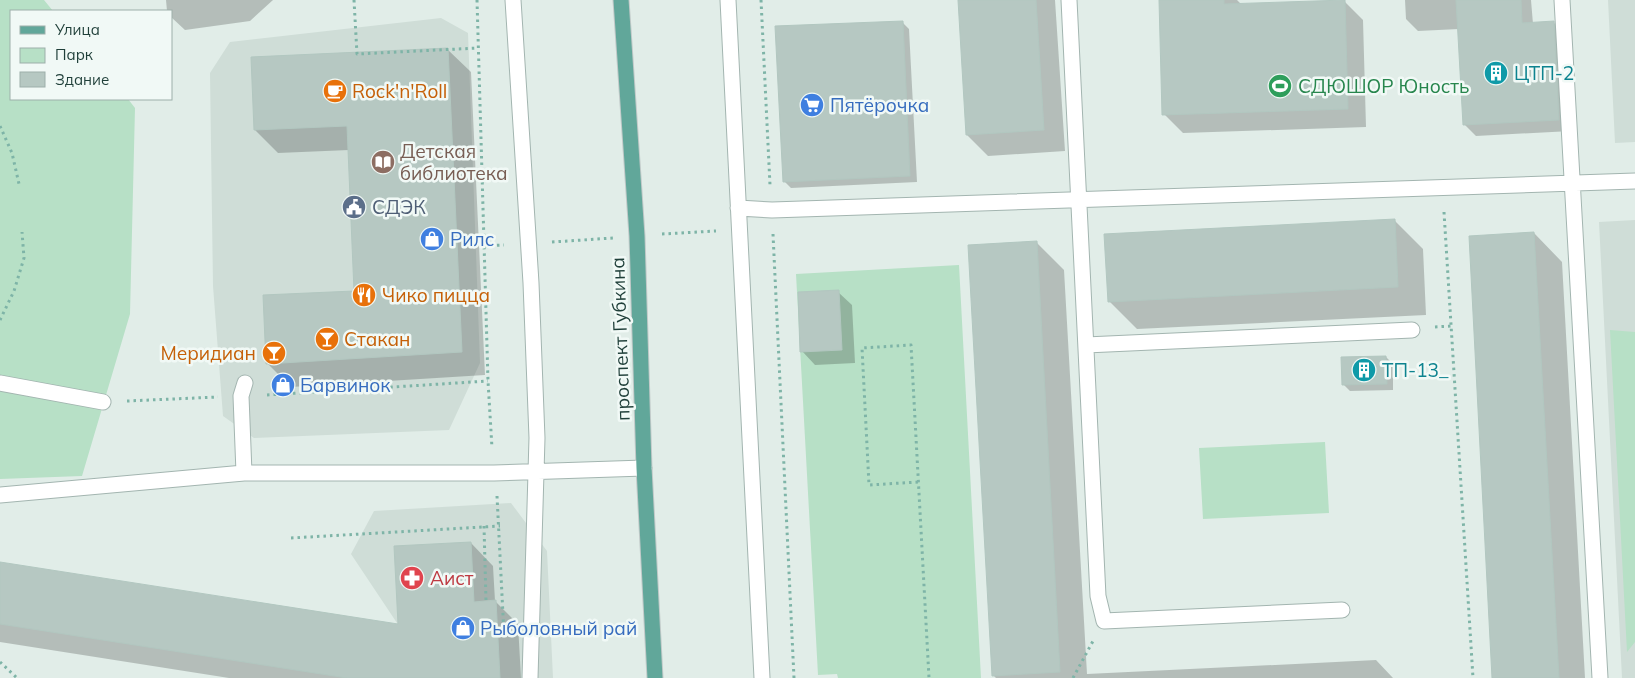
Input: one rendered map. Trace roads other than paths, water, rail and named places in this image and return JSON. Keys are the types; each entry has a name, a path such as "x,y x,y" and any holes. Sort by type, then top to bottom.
{"main road":[{"name":"проспект Губкина","path":"621,0 637,236 644,468 655,678"}],"street":[{"path":"513,0 531,283 536,472 530,678"},
{"path":"728,0 762,678"},
{"path":"1069,0 1098,596 1104,621 1342,610"},
{"path":"1562,0 1600,678"},
{"path":"738,208 772,210 1635,181"},
{"path":"1086,345 1412,330"},
{"path":"0,383 103,402"},
{"path":"243,390 244,473"},
{"path":"0,495 244,473 494,473 644,468"}],"place":[{"name":"ЦТП-2","path":"1496,73"},
{"name":"СДЮШОР Юность","path":"1280,86"},
{"name":"Rock'n'Roll","path":"335,91"},
{"name":"Пятёрочка","path":"812,105"},
{"name":"Детская библиотека","path":"383,162"},
{"name":"СДЭК","path":"354,207"},
{"name":"Рилс","path":"432,239"},
{"name":"Чико пицца","path":"364,295"},
{"name":"Стакан","path":"327,339"},
{"name":"Меридиан","path":"274,353"},
{"name":"ТП-13_","path":"1364,370"},
{"name":"Барвинок","path":"283,385"},
{"name":"Аист","path":"412,578"},
{"name":"Рыболовный рай","path":"463,628"}]}
